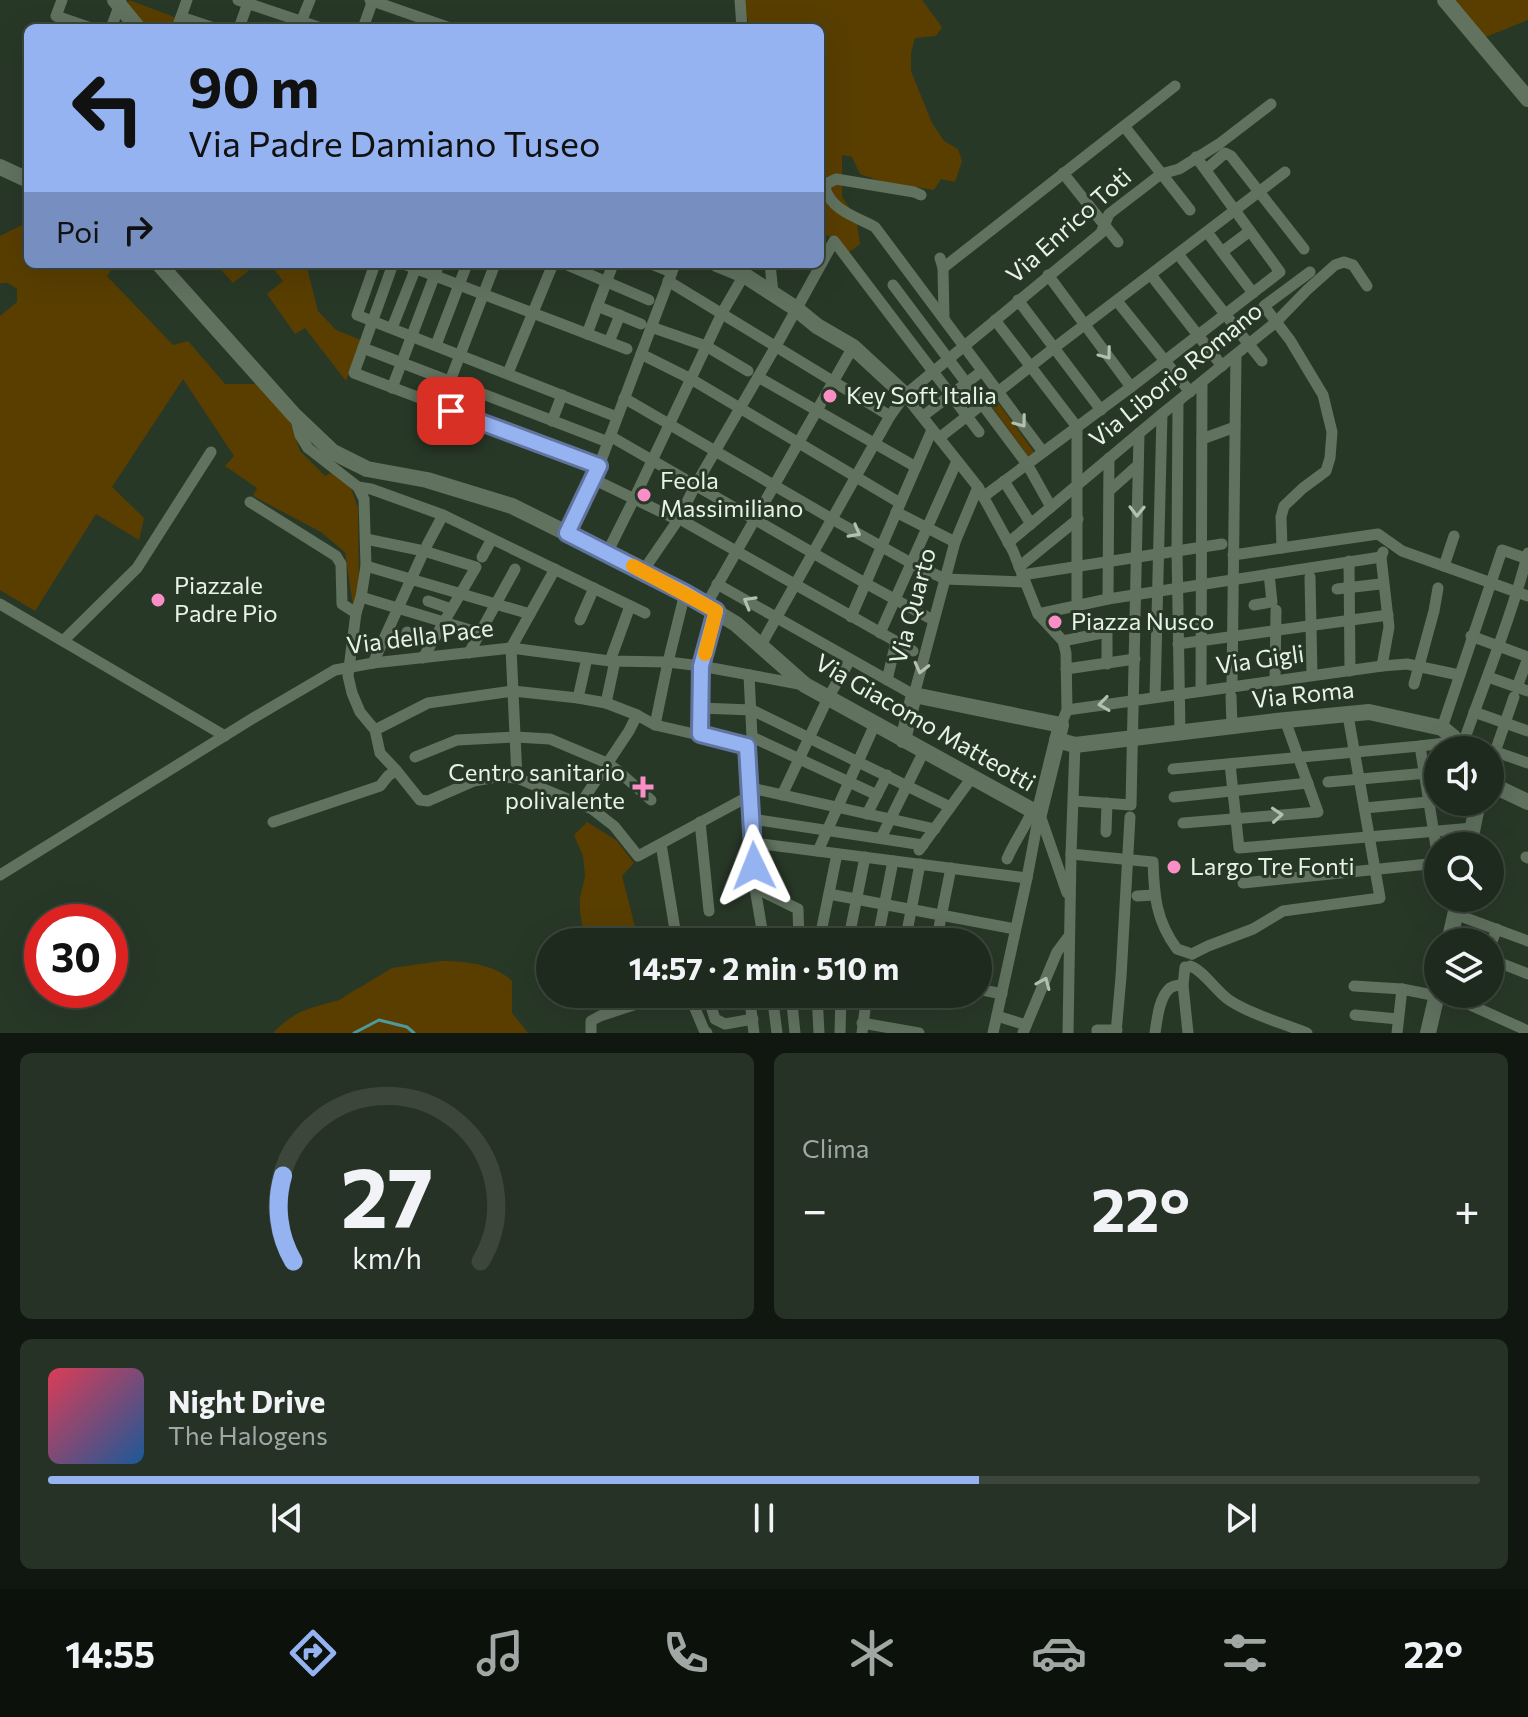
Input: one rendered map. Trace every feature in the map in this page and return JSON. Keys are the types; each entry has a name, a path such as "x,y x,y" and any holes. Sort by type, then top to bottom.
{"street":[{"path":"62,0 56,16 79,24"},
{"path":"179,22 187,0"},
{"path":"300,24 310,0"},
{"path":"364,24 372,0 424,24"},
{"path":"740,0 742,24"},
{"path":"1445,0 1528,99"},
{"path":"240,24 245,1 298,24"},
{"path":"112,24 119,2"},
{"path":"119,2 135,24"},
{"path":"944,319 941,263 1175,86"},
{"name":"Via Enrico Toti","path":"761,645 890,416 905,395 1101,233 1109,214 1161,174 1179,169 1219,144 1271,104"},
{"path":"1124,126 1190,210"},
{"path":"1205,167 1225,153 1231,156 1304,249"},
{"path":"980,492 1004,481 1101,410 1280,272 1196,157"},
{"path":"0,167 24,178"},
{"path":"851,617 916,467 936,434 967,417 1285,172"},
{"path":"1063,173 1118,242"},
{"path":"921,195 836,179 825,188 835,206 875,227 1043,452"},
{"path":"1222,252 1250,231"},
{"path":"1207,232 1253,293"},
{"path":"824,258 834,241 979,432"},
{"path":"1178,254 1262,361"},
{"name":"Via Liborio Romano","path":"1008,543 1249,345 1335,265 1344,262 1353,265 1367,286"},
{"name":"Via Giacomo Matteotti","path":"163,268 294,415 333,452 367,469 427,480 512,506 643,571 736,624 805,685 1036,813"},
{"path":"374,268 357,315 617,417"},
{"path":"392,268 354,373 599,466"},
{"path":"392,328 411,268"},
{"path":"436,345 465,268"},
{"path":"450,381 493,268"},
{"path":"508,373 551,268"},
{"path":"574,268 649,300"},
{"path":"587,334 612,268"},
{"path":"727,268 773,293 817,326 853,347 905,395 980,492 1008,543 1038,614 1063,641 1066,669 1062,725 1036,813 1027,878 993,1033"},
{"path":"770,268 773,293"},
{"path":"643,571 682,521 695,486 740,408 753,374 776,346 818,268"},
{"path":"392,388 437,270 459,285 483,295 627,349"},
{"path":"567,533 599,466 641,354 646,325 671,272 722,313 890,416"},
{"path":"1282,548 1281,517 1284,506 1326,471 1332,432 1323,395 1290,340 1264,306 1310,272"},
{"path":"607,553 722,313 744,275"},
{"path":"1048,275 1131,387"},
{"path":"1151,275 1222,366"},
{"path":"893,285 1027,464 1051,507"},
{"path":"1018,300 1101,410"},
{"path":"1117,301 1190,392"},
{"path":"597,306 706,346 916,467"},
{"path":"609,342 620,315"},
{"path":"995,320 1077,427 1077,605"},
{"path":"700,734 701,666 717,584 853,347"},
{"path":"363,348 552,421 609,439 653,460 933,620"},
{"path":"641,354 691,379 856,477 927,528 955,542"},
{"path":"1232,726 1236,355"},
{"path":"927,413 982,371"},
{"path":"1201,691 1202,382"},
{"path":"552,421 562,395"},
{"path":"624,398 832,519 945,579 1022,575 1222,544"},
{"path":"1178,402 1180,733"},
{"path":"1155,697 1162,414"},
{"path":"294,415 308,448 358,487 364,499 366,566 348,676 360,712 375,730 380,753 420,800 428,801 474,781 496,777 517,778 592,809 614,826 638,856 751,792 782,795 935,829"},
{"path":"1202,439 1235,427"},
{"path":"1097,1033 1097,1030 1116,1031 1133,738 1139,433"},
{"path":"63,641 137,568 211,452"},
{"path":"1108,599 1109,458"},
{"path":"880,633 957,461"},
{"path":"1109,491 1138,465"},
{"path":"593,479 633,502 682,521 913,651"},
{"path":"1004,481 1031,524"},
{"path":"358,487 443,515 645,613"},
{"name":"Via Quarto","path":"903,740 955,542 980,492"},
{"path":"250,502 336,556 341,564 342,604 356,613"},
{"path":"366,664 398,608 443,515"},
{"path":"1022,575 1078,519"},
{"path":"1233,555 1378,534 1402,551 1522,594"},
{"path":"1444,566 1454,536"},
{"path":"366,539 426,548 479,562"},
{"path":"423,658 492,539"},
{"path":"1382,666 1389,627 1381,557 1388,541"},
{"path":"1455,736 1459,675 1502,550 1528,557 1522,594 1474,712 1457,736"},
{"path":"1038,614 1108,599 1381,557"},
{"path":"1349,561 1344,588 1350,620 1350,671"},
{"path":"366,566 530,614"},
{"path":"469,653 515,569"},
{"path":"517,778 511,648 555,569"},
{"path":"1254,605 1272,602 1269,574"},
{"path":"1310,577 1312,675"},
{"path":"717,584 914,695 1062,725 1075,745 1068,1033"},
{"path":"1344,588 1380,584"},
{"path":"580,620 594,588"},
{"path":"1414,684 1438,588"},
{"path":"655,725 685,593"},
{"path":"361,597 480,633"},
{"path":"428,601 451,609"},
{"path":"0,604 225,736"},
{"path":"606,703 612,661 630,606"},
{"path":"1275,680 1276,610"},
{"path":"1178,644 1388,615"},
{"path":"407,632 433,640"},
{"path":"1063,641 1107,632 1107,664"},
{"path":"1471,636 1528,657 1520,692 1501,736"},
{"path":"887,680 896,642"},
{"name":"Via della Pace","path":"0,875 335,670 511,648 612,661 701,666 805,685"},
{"path":"578,698 587,658"},
{"path":"1066,669 1135,659"},
{"path":"782,795 828,698 850,660"},
{"name":"Via Gigli","path":"1062,725 1134,700 1201,691 1231,691 1275,680 1382,666 1407,664 1459,675"},
{"path":"749,675 755,888 762,928"},
{"path":"1491,678 1520,692"},
{"path":"375,730 428,703 513,691 578,698 606,703 655,725 750,742 800,759 877,795"},
{"path":"700,708 752,710 950,807"},
{"name":"Via Roma","path":"1075,745 1369,712 1445,736"},
{"path":"1474,712 1528,731"},
{"path":"1188,960 1283,911 1380,898 1349,721 1351,713"},
{"path":"581,803 637,715"},
{"path":"1183,823 1318,812 1285,720"},
{"path":"818,851 875,724"},
{"path":"415,757 457,740 550,739 607,763 651,800"},
{"path":"1328,782 1424,773 1420,746"},
{"path":"1173,769 1424,746"},
{"path":"881,838 924,751"},
{"name":"Via Roma","path":"1504,755 1528,763"},
{"path":"1230,764 1239,848 1473,828"},
{"path":"273,822 380,786 396,770"},
{"path":"867,814 887,775"},
{"path":"752,819 881,838 921,848 973,776"},
{"path":"1174,797 1308,783"},
{"path":"1504,791 1528,802"},
{"path":"1074,801 1107,803 1130,811"},
{"path":"1365,808 1424,802"},
{"path":"1106,832 1107,803"},
{"path":"1007,859 1012,846 1036,813"},
{"path":"1036,813 1070,901"},
{"path":"1433,816 1433,831"},
{"path":"1472,832 1475,816"},
{"path":"700,822 709,911"},
{"path":"754,843 797,854 818,851 1027,878"},
{"path":"661,844 675,928"},
{"path":"822,928 837,854"},
{"path":"1071,854 1153,862 1154,895 1162,923 1177,949 1229,1000 1307,1033"},
{"path":"851,928 865,857"},
{"path":"880,928 893,861"},
{"path":"1243,883 1424,863"},
{"path":"908,928 920,864"},
{"path":"939,928 951,868"},
{"path":"755,888 798,909 799,928"},
{"path":"829,894 1015,929"},
{"path":"1137,896 1154,895"},
{"path":"1467,912 1495,928"},
{"path":"1504,932 1528,941"},
{"path":"997,1016 1024,1029 1057,952 1069,935"},
{"path":"1188,960 1183,985 1188,1033"},
{"path":"1504,965 1528,974"},
{"path":"1155,1033 1168,990 1183,985"},
{"path":"1354,986 1424,991"},
{"path":"1397,1033 1402,989"},
{"path":"992,992 1002,994"},
{"path":"591,1033 591,1021 624,1008"},
{"path":"695,1008 707,1033"},
{"path":"711,1008 715,1019 725,1024 753,1019"},
{"path":"751,1008 754,1033"},
{"path":"774,1008 777,1033"},
{"path":"792,1008 795,1033"},
{"path":"818,1008 819,1033"},
{"path":"840,1033 841,1008"},
{"path":"865,1008 862,1028 915,1033"},
{"path":"1428,1033 1436,1008"},
{"path":"1485,1008 1528,1031"},
{"path":"1355,1015 1398,1019"}],"shaded area":[{"path":"129,0 177,18 175,24 138,24 125,9"},
{"path":"745,0 922,0 942,27 936,36 915,38 911,71 932,123 944,141 958,149 962,161 955,182 941,179 934,190 880,181 860,174 852,157 842,155 842,197 856,217 860,244 848,253 836,240 824,234 824,24 749,24"},
{"path":"1450,0 1528,0 1528,20 1483,38"},
{"path":"24,226 24,268 112,268 107,276 173,345 188,341 225,384 256,384 289,418 300,451 325,476 333,472 351,488 358,508 359,596 353,606 345,552 321,532 253,496 257,488 225,466 234,456 183,379 112,487 144,518 139,540 96,514 35,611 0,590 0,316 17,302 17,289 8,283 0,283 0,236"},
{"path":"220,268 250,268 247,272 233,283"},
{"path":"273,268 307,268 318,311 336,330 361,340 346,381 305,328 295,334 267,294 283,281"},
{"path":"996,400 1034,452 1028,456 990,404"},
{"path":"587,822 616,840 634,863 622,876 635,928 583,928 580,898 585,876 583,856 574,835"},
{"path":"441,961 488,967 505,975 512,981 512,1013 528,1033 273,1033 295,1015 339,1000 392,968"}],"waterway":[{"path":"354,1033 379,1020 407,1027 414,1033"}],"slow traffic":[{"path":"633,566 716,611 705,654"}],"place":[{"name":"Key Soft Italia","path":"830,396"},
{"name":"Feola Massimiliano","path":"644,495"},
{"name":"Piazzale Padre Pio","path":"158,600"},
{"name":"Piazza Nusco","path":"1055,622"},
{"name":"Centro sanitario polivalente","path":"643,787"},
{"name":"Largo Tre Fonti","path":"1174,867"}],"route":[{"path":"451,411 599,466 567,533 716,611 701,666 700,734 747,746 754,866"}]}
